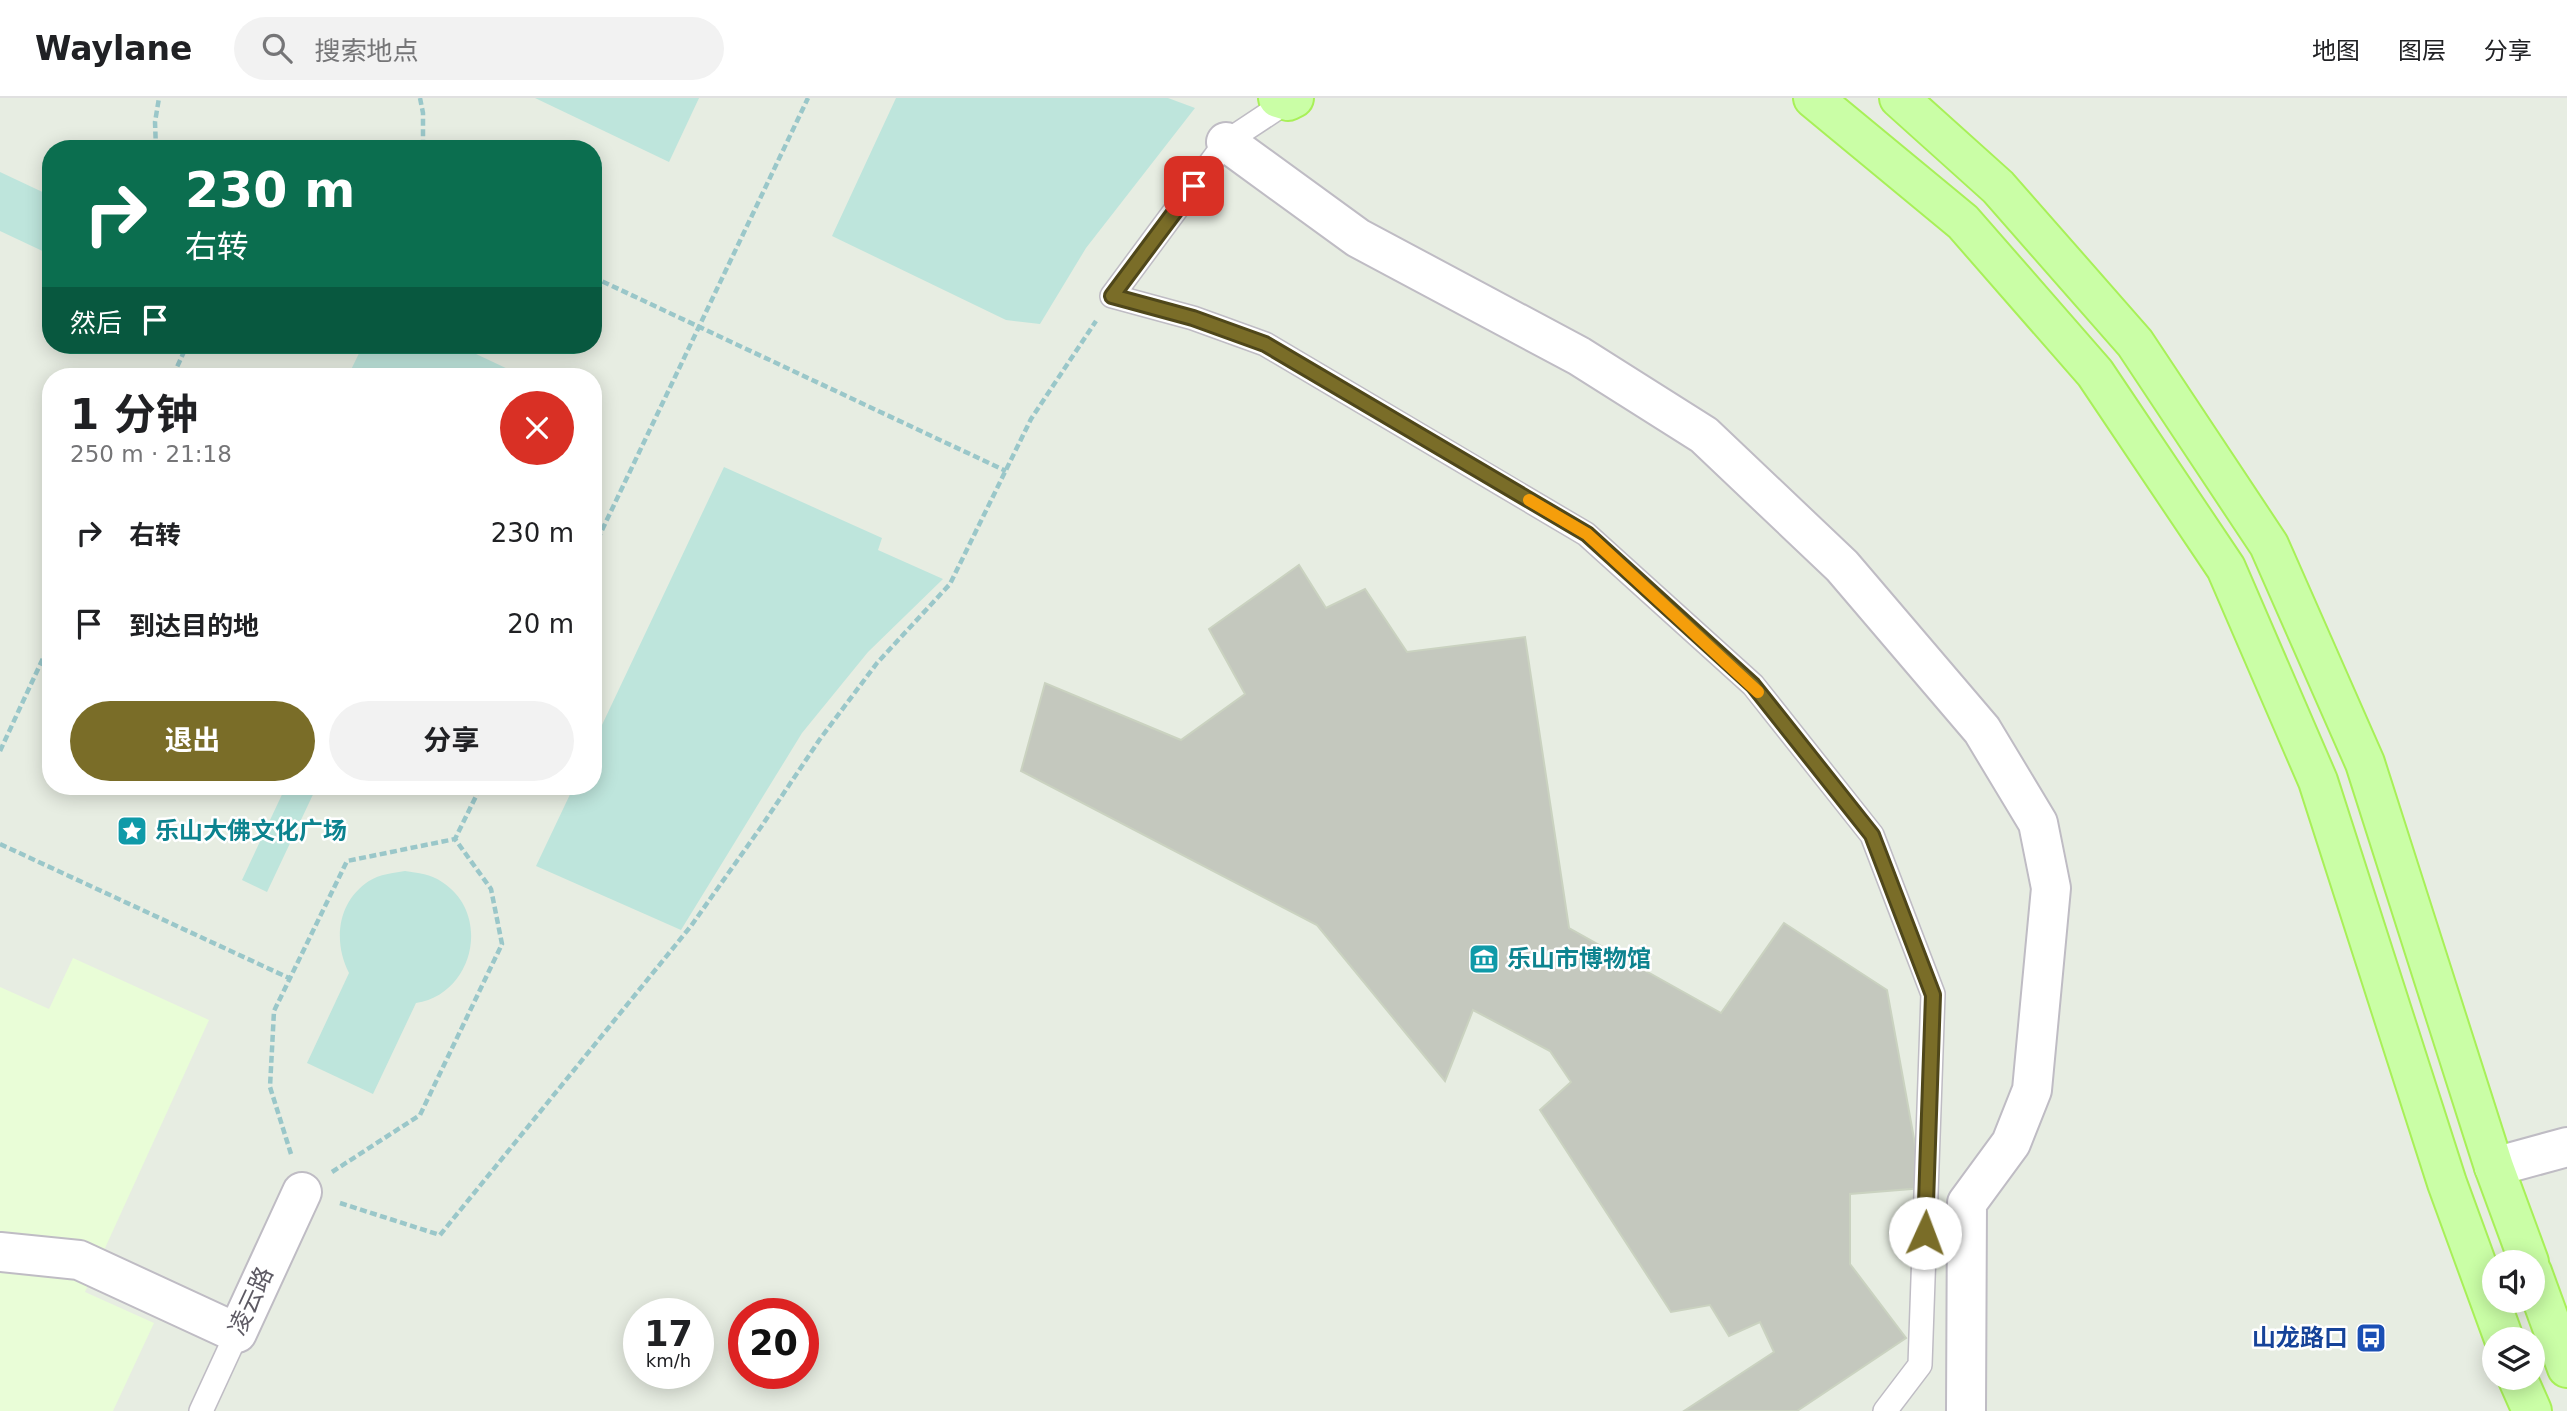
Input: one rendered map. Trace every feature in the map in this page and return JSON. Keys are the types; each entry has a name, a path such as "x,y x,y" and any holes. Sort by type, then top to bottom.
{"main road":[{"path":"1813,98 1962,222 2095,373 2226,568 2318,780 2444,1170 2500,1327"},
{"path":"1899,98 1998,187 2135,343 2269,545 2365,763 2494,1167 2525,1250"},
{"path":"2545,1308 2567,1368"},
{"path":"2523,1390 2532,1411"}],"street":[{"path":"1226,142 1358,238 1578,356 1704,436 1842,566 1982,730 2038,823 2051,888 2032,1090 2011,1143 1967,1203 1966,1411"},
{"path":"2494,1167 2567,1147"},
{"name":"凌云路","path":"237,1333 302,1192"},
{"path":"0,1252 79,1260 237,1333"}],"lane":[{"path":"1287,99 1226,142 1112,296 1193,318 1265,344 1587,534 1753,685 1872,835 1933,995 1920,1365 1885,1411"},
{"name":"凌云路","path":"201,1411 237,1333"}],"path":[{"path":"156,140 159,98"},
{"path":"420,98 423,140"},
{"path":"602,530 808,98"},
{"path":"602,281 1006,471"},
{"path":"302,1192 440,1235 691,926 820,739 877,663 950,584 1031,419 1112,296"},
{"path":"0,751 42,660"},
{"path":"455,839 477,795"},
{"path":"302,1192 420,1115 502,944 491,888 455,839"},
{"path":"302,1192 270,1087 274,1011 347,861 455,839"},
{"path":"0,844 289,978"}],"shaded area":[{"path":"535,98 699,98 669,162"},
{"path":"896,98 1168,98 1195,108 1086,248 1040,324 1006,320 832,236"},
{"path":"0,172 42,192 42,251 0,231"},
{"path":"359,354 476,354 506,368 352,368"},
{"path":"724,467 882,538 878,550 943,579 868,652 802,733 681,930 536,866 570,795 602,795 602,725"},
{"path":"282,795 313,795 267,892 242,880"},
{"path":"405,871 433,877 458,896 467,913 471,932 470,951 463,969 452,985 436,997 416,1003 373,1094 307,1063 349,973 340,936 344,911 358,890 369,881"},
{"path":"73,958 209,1020 85,1292 154,1323 113,1411 0,1411 0,987 49,1009"}],"building":[{"name":"乐山市博物馆","path":"1299,565 1326,608 1365,589 1407,652 1525,637 1569,928 1721,1013 1784,923 1887,990 1923,1188 1850,1194 1850,1264 1906,1338 1797,1411 1684,1411 1774,1352 1760,1322 1729,1336 1710,1305 1671,1312 1540,1110 1571,1082 1550,1051 1473,1010 1445,1081 1317,925 1021,771 1045,683 1181,740 1245,694 1209,629"}],"slow traffic":[{"path":"1529,500 1587,534 1758,692"}],"place":[{"name":"乐山大佛文化广场","path":"132,831"},
{"name":"乐山市博物馆","path":"1484,959"},
{"name":"山龙路口","path":"2371,1338"}],"route":[{"path":"1194,186 1112,296 1193,318 1265,344 1587,534 1753,685 1872,835 1933,995 1925,1233"}]}
